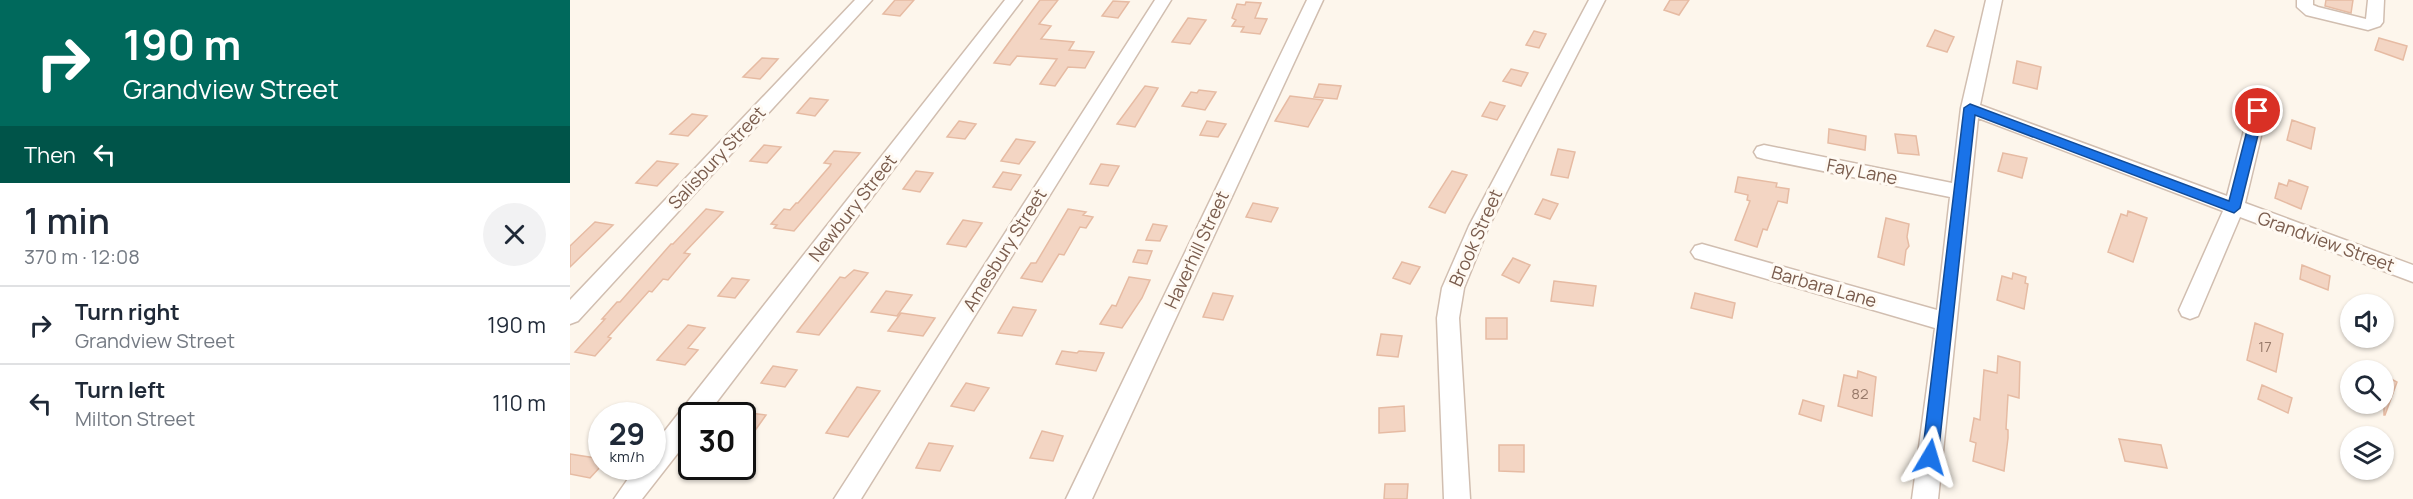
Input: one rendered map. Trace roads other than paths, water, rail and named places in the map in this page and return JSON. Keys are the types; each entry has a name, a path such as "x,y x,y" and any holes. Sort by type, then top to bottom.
{"street":[{"name":"Salisbury Street","path":"570,315 864,0"},
{"name":"Newbury Street","path":"703,402 1014,0"},
{"name":"Amesbury Street","path":"847,499 1163,0"},
{"name":"Haverhill Street","path":"1079,499 1315,0"},
{"name":"Brook Street","path":"1457,499 1449,303 1459,272 1479,226 1541,102 1597,0"},
{"path":"1924,499 1947,322 1970,108 1994,0"},
{"path":"2304,2 2312,11 2368,25 2374,22 2376,0"},
{"name":"Grandview Street","path":"1970,108 2413,274"},
{"path":"2190,310 2234,208 2258,111"},
{"name":"Fay Lane","path":"1764,152 1961,192"},
{"name":"Barbara Lane","path":"1702,252 1947,322"},
{"name":"Newbury Street","path":"666,448 678,434"},
{"name":"Newbury Street","path":"627,499 641,480"}]}
